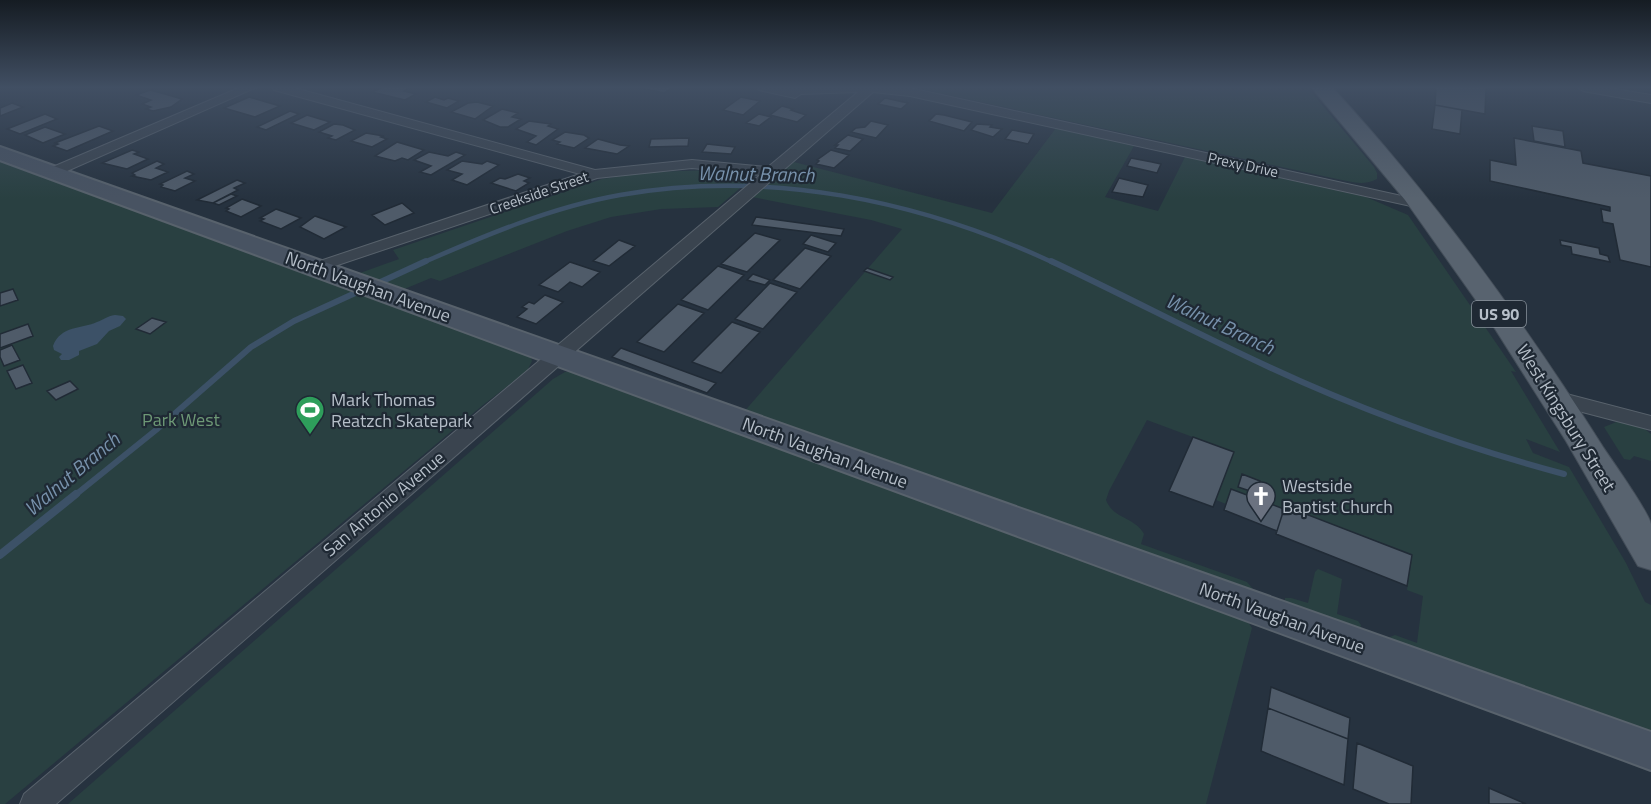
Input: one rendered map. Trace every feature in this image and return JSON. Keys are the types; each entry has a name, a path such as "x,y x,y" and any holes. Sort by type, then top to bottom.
{"main road":[{"name":"West Kingsbury Street","path":"1353,125 1420,204 1555,398 1651,555"}],"street":[{"path":"53,172 164,125"},
{"path":"415,125 595,174"},
{"name":"San Antonio Avenue","path":"34,804 827,125"},
{"name":"Prexy Drive","path":"1062,125 1420,204"},
{"name":"North Vaughan Avenue","path":"0,153 1651,751"},
{"name":"Creekside Street","path":"320,270 595,174 650,166 692,164 772,172"},
{"path":"1555,398 1651,423"}],"green space":[{"path":"1085,125 1338,125 1377,173 1377,179 1372,181 1362,183"},
{"path":"1056,128 1134,146 1105,197 1158,211 1185,157 1366,197 1408,215 1516,372 1511,371 1560,452 1526,439 1533,453 1569,467 1626,563 1645,602 1651,605 1651,737 1389,640 1395,635 1417,643 1423,596 1407,590 1412,554 1232,489 1226,504 1216,500 1233,452 1147,420 1109,491 1106,500 1109,506 1140,528 1144,534 1141,544 1247,582 1253,589 1249,592 743,413 902,229 871,220 752,197 773,178 790,178 790,175 783,174 794,162 992,213"},
{"name":"Park West","path":"0,161 530,355 532,361 527,371 483,405 5,804 0,804"},
{"path":"712,170 746,173 749,174 741,174 741,176 753,177 718,207 661,209 611,217 567,231 440,281 431,278 402,290 360,273 399,259 393,250 602,179 650,172"},
{"path":"565,372 575,372 1246,619 1252,628 1206,804 68,804 553,379"},
{"path":"1619,421 1642,427 1651,434 1651,461 1634,456 1630,460 1624,459 1604,427"},
{"path":"1318,569 1342,579 1337,614 1358,621 1361,625 1360,632 1285,605 1285,598 1308,603 1315,572"}],"water":[{"path":"115,315 126,319 120,326 109,331 97,344 79,351 79,355 69,360 61,360 59,357 62,354 54,350 53,346 57,339 66,331"}],"building":[{"path":"18,125 43,125 20,134 7,129"},
{"path":"262,125 277,125 266,130 257,127"},
{"path":"296,125 325,125 314,130"},
{"path":"333,125 343,125 355,130 336,140 328,138 332,136 319,132"},
{"path":"494,125 512,125 508,127"},
{"path":"523,125 550,125 548,126 558,129 536,145 527,142 536,136 516,129"},
{"path":"867,125 888,125 876,138 851,132 856,128"},
{"path":"941,125 970,125 964,131"},
{"path":"976,125 992,125 990,127 1002,129 993,137 971,130"},
{"path":"1433,125 1461,125 1460,134 1432,129"},
{"path":"99,126 113,131 67,151 53,146 58,144 55,143"},
{"path":"1532,126 1563,131 1565,147 1534,141"},
{"path":"45,127 65,134 43,143 25,135"},
{"path":"1012,130 1034,134 1028,144 1005,139"},
{"path":"565,132 589,138 574,148 557,144 560,142 552,140"},
{"path":"366,133 384,136 381,137 387,139 372,147 351,141"},
{"path":"848,135 863,139 850,151 835,148 838,145 835,145"},
{"path":"689,138 688,146 649,147 651,139"},
{"path":"1514,138 1581,151 1583,163 1651,176 1651,267 1620,260 1613,224 1603,222 1601,209 1610,211 1610,207 1490,181 1490,160 1516,165"},
{"path":"598,139 629,146 617,154 585,148"},
{"path":"397,142 424,150 408,160 402,158 395,161 375,156"},
{"path":"707,144 735,147 731,154 702,152"},
{"path":"132,150 139,152 134,154 148,159 127,169 102,163"},
{"path":"831,150 849,155 834,168 816,164 819,161 817,160"},
{"path":"429,152 448,156 456,152 465,155 431,175 420,172 431,166 414,160"},
{"path":"1131,158 1161,164 1157,173 1127,166"},
{"path":"157,161 164,164 156,168 168,172 151,180 132,176 135,175 132,173"},
{"path":"462,161 482,164 487,161 499,165 467,185 452,180 462,174 447,170"},
{"path":"187,171 194,174 185,178 195,181 175,191 161,187 163,185 160,184"},
{"path":"518,174 530,178 524,181 529,183 516,191 491,183 500,178 505,179"},
{"path":"1119,178 1148,185 1143,197 1112,192"},
{"path":"237,180 245,183 234,188 238,190 213,203 197,200"},
{"path":"231,194 237,196 219,205 213,203"},
{"path":"242,199 261,206 241,217 226,211 229,209 226,208"},
{"path":"402,203 414,213 385,225 372,215"},
{"path":"276,209 301,218 281,229 260,221 264,219 260,218"},
{"path":"315,216 346,227 324,239 300,227"},
{"path":"756,217 844,229 841,236 752,225"},
{"path":"755,233 780,240 747,272 721,264"},
{"path":"811,235 836,243 828,252 803,244"},
{"path":"619,240 635,246 609,266 593,261"},
{"path":"1560,240 1599,248 1600,254 1608,256 1610,262 1572,254 1571,247 1561,245"},
{"path":"805,248 831,256 800,289 773,280"},
{"path":"570,262 600,272 582,287 570,282 558,292 539,285"},
{"path":"718,266 744,275 708,310 681,300"},
{"path":"867,268 893,277 890,280 864,271"},
{"path":"753,274 770,280 765,285 747,280"},
{"path":"770,283 797,292 763,329 735,319"},
{"path":"13,289 18,300 0,306 0,293"},
{"path":"545,295 563,302 536,324 517,317 527,309 522,307 529,302 534,304"},
{"path":"678,304 704,313 664,352 637,342"},
{"path":"152,318 166,322 150,334 136,329"},
{"path":"732,322 760,332 721,373 692,362"},
{"path":"28,324 33,336 0,348 0,334"},
{"path":"12,345 20,360 4,366 0,350"},
{"path":"621,348 716,383 707,393 612,357"},
{"path":"621,348 716,383 707,393 612,357"},
{"path":"23,365 32,383 16,389 7,371"},
{"path":"70,381 78,389 56,400 47,391"},
{"path":"1193,437 1234,452 1213,507 1169,491"},
{"path":"1242,474 1260,481 1256,493 1238,487"},
{"path":"1231,489 1284,509 1277,531 1224,510"},
{"path":"1285,506 1412,555 1407,586 1276,534"},
{"path":"1271,687 1350,718 1348,739 1268,708"},
{"path":"1268,708 1348,739 1344,785 1261,751"},
{"path":"1357,743 1413,766 1411,804 1389,804 1353,789"},
{"path":"1489,788 1526,804 1489,804"}],"waterway":[{"name":"Walnut Branch","path":"422,263 544,214 595,200 676,188 732,186 787,188 897,207 950,222 1054,263"},
{"name":"Walnut Branch","path":"374,285 426,261"},
{"name":"Walnut Branch","path":"1051,261 1241,354 1341,398 1451,440 1564,474"},
{"name":"Walnut Branch","path":"74,496 156,430 251,347 294,321 364,289"},
{"name":"Walnut Branch","path":"0,555 76,494"}],"place":[{"name":"Mark Thomas Reatzch Skatepark","path":"310,436"},
{"name":"Westside Baptist Church","path":"1261,522"}]}
